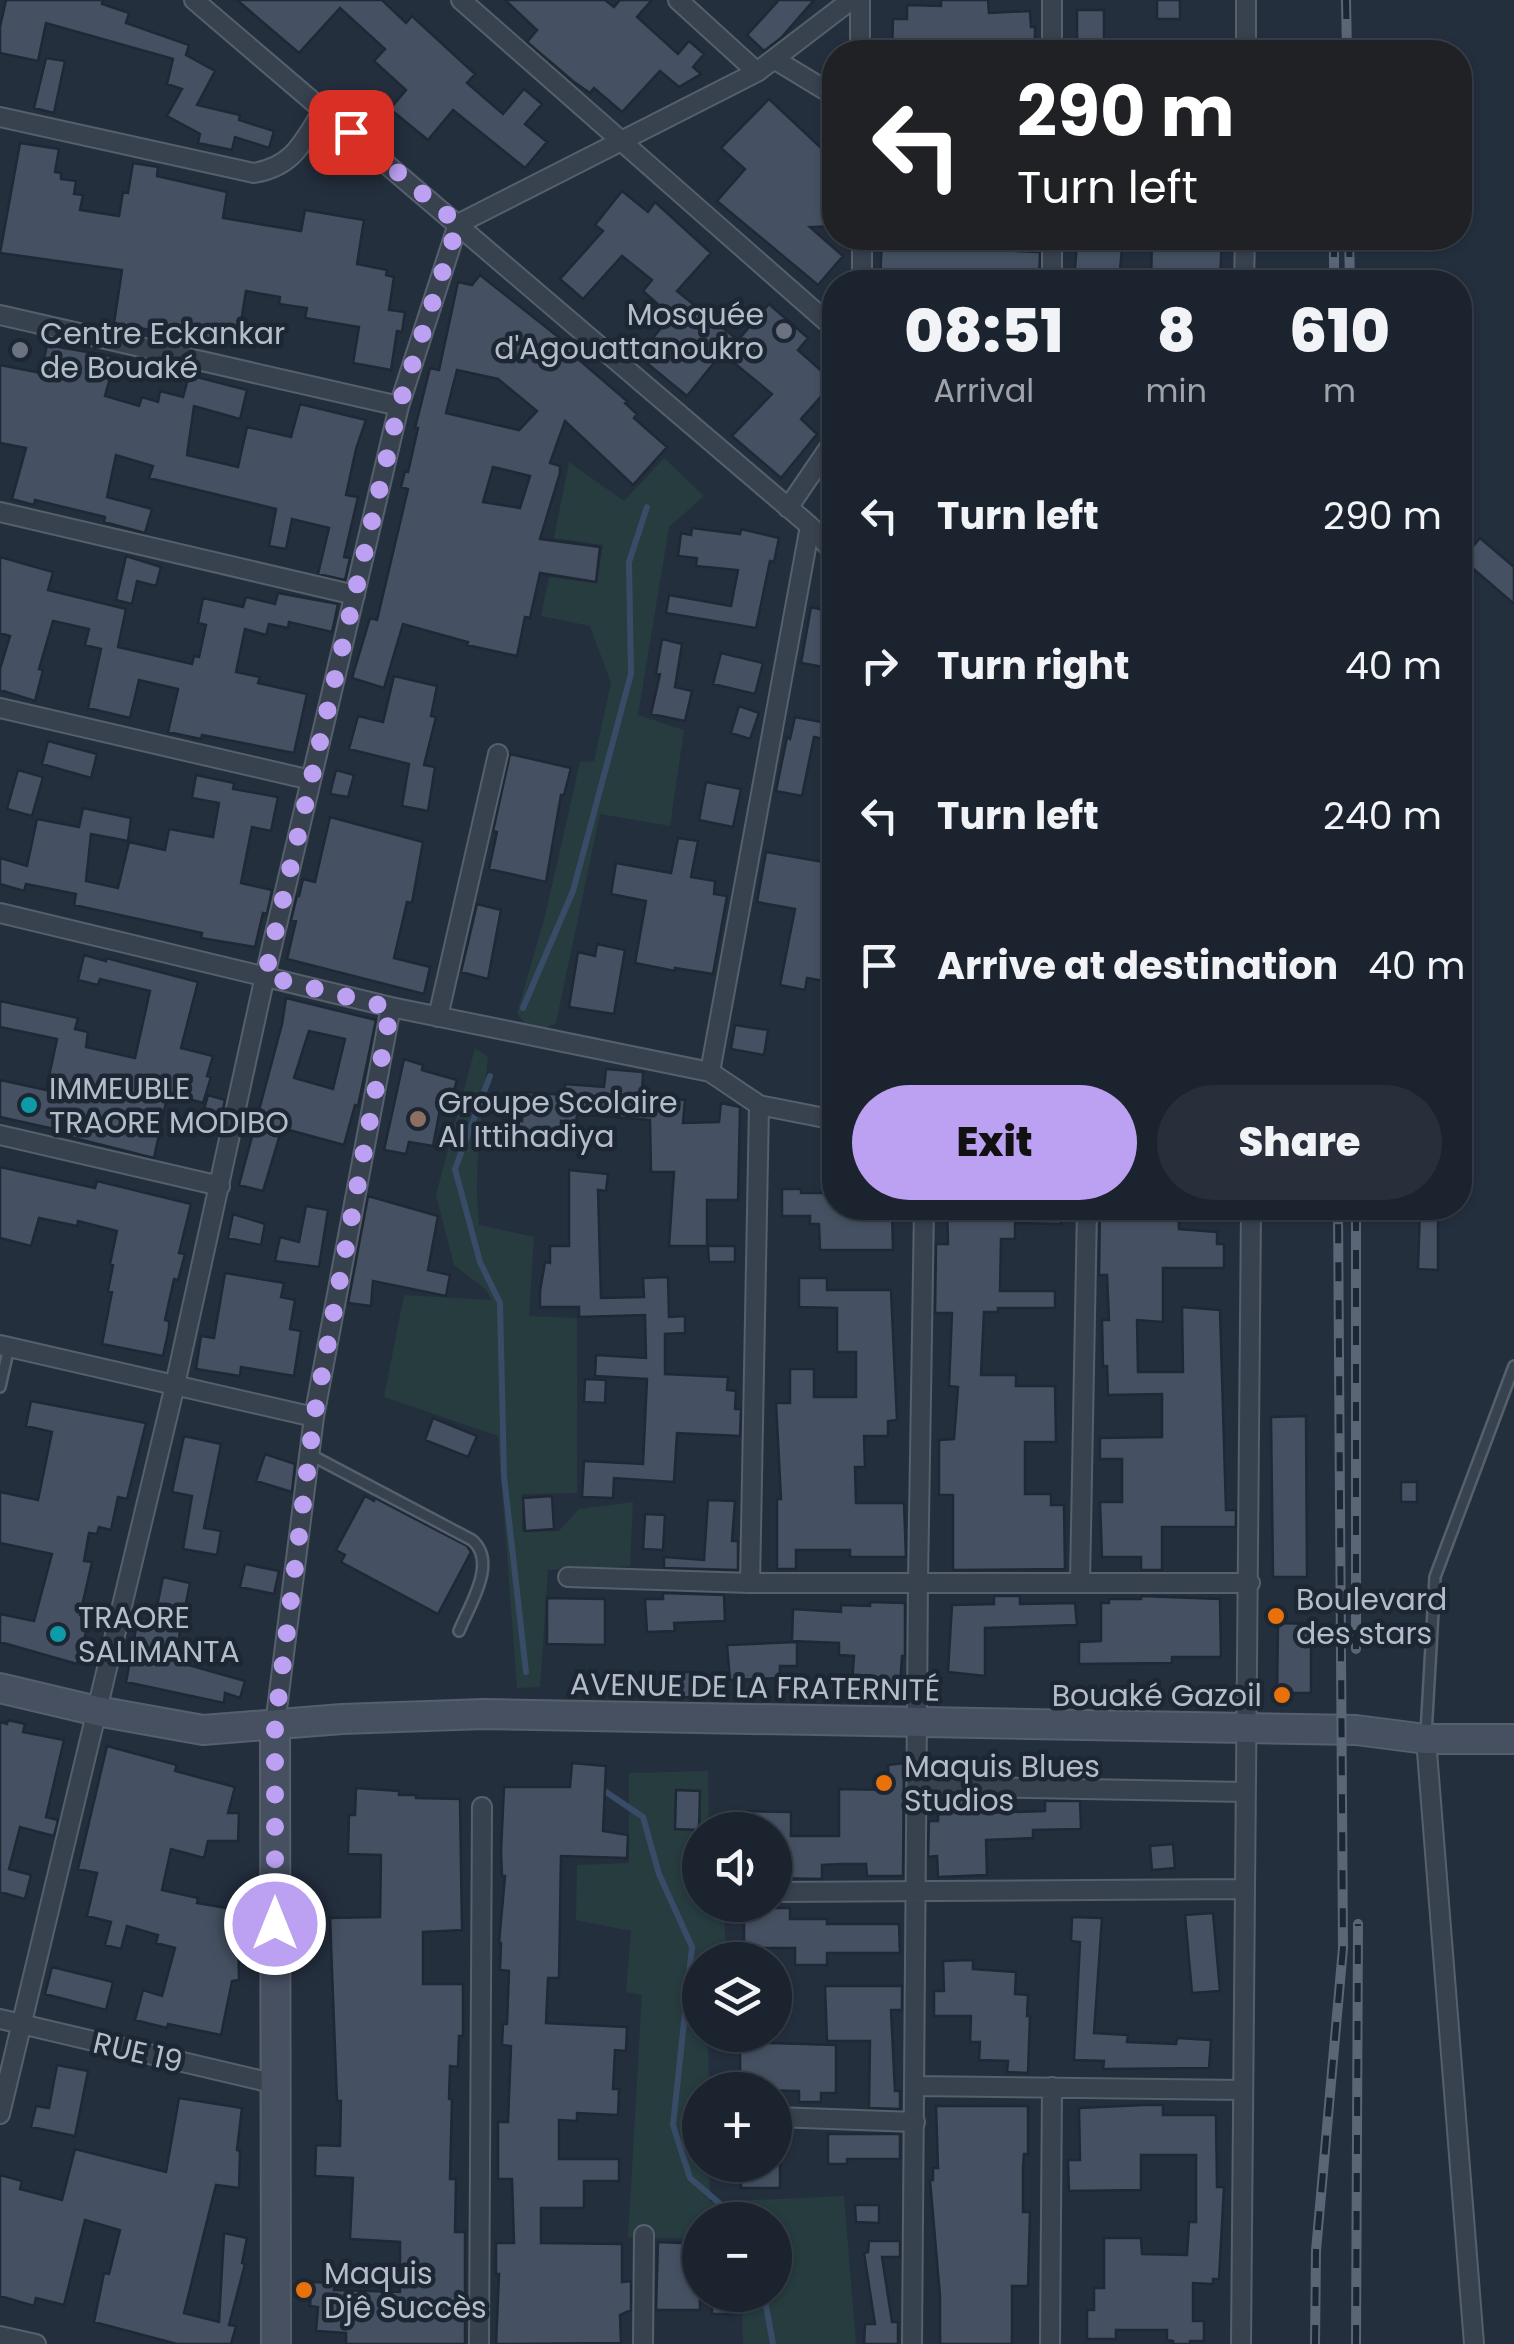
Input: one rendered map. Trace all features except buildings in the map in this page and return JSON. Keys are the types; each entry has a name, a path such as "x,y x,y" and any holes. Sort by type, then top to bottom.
{"main road":[{"name":"AVENUE DE LA FRATERNITÉ","path":"0,1688 96,1711 204,1730 484,1714 1356,1730 1426,1738 1514,1740"},
{"path":"275,1725 276,2344"}],"street":[{"path":"194,0 822,539"},
{"path":"461,0 822,317"},
{"path":"678,0 757,72"},
{"path":"0,2114 175,1386 265,976 399,406 458,224 757,72 851,0"},
{"path":"860,0 860,40"},
{"path":"1052,0 1052,40"},
{"path":"1246,0 1246,40"},
{"path":"774,59 822,88"},
{"path":"0,117 254,172 276,169 292,158 324,108"},
{"path":"0,315 399,406"},
{"path":"788,508 822,459"},
{"path":"0,512 355,595"},
{"path":"710,1072 810,526"},
{"path":"0,708 311,780"},
{"path":"438,1017 498,754"},
{"path":"0,913 391,1008 710,1072 759,1105 822,1117"},
{"path":"275,1725 314,1417 391,1008"},
{"path":"750,1583 759,1105"},
{"path":"0,1135 220,1186"},
{"path":"912,2344 924,1220"},
{"path":"1080,1582 1087,1220"},
{"path":"1241,2344 1251,1220"},
{"path":"4,1346 314,1417"},
{"path":"568,1577 750,1583 1250,1583"},
{"path":"1426,1738 1474,2344"},
{"path":"917,1786 1245,1792"},
{"path":"479,2344 482,1808"},
{"path":"792,1892 1244,1889"},
{"name":"RUE 19","path":"0,2020 276,2084"},
{"path":"915,2086 1243,2090"},
{"path":"1050,2344 1052,2087"},
{"path":"792,2117 914,2122"},
{"path":"643,2344 644,2234"},
{"path":"0,2336 36,2344"}],"lane":[{"path":"0,1387 4,1346"},
{"path":"1426,1738 1436,1577 1514,1366"},
{"path":"309,1454 481,1548 485,1562 459,1630"}],"green space":[{"path":"664,458 704,496 669,527 638,715 684,730 670,826 600,814 556,1023 545,1028 524,1023 517,1013 545,916 580,762 594,761 611,683 590,626 541,616 549,577 597,583 603,545 554,538 569,462 624,501"},
{"path":"475,1048 488,1057 478,1162 479,1225 534,1237 529,1316 577,1318 577,1493 522,1494 522,1532 559,1531 579,1509 633,1502 630,1566 548,1570 540,1687 517,1688 498,1436 384,1397 404,1295 492,1300 485,1289 454,1265 436,1195"},
{"path":"708,1771 709,1812 682,1812 682,1922 724,1922 725,1942 682,1942 682,2052 708,2052 709,2072 682,2072 682,2182 709,2182 710,2202 682,2202 682,2238 628,2237 642,1995 626,1992 631,1931 576,1920 577,1865 629,1863 629,1773"},
{"path":"844,2196 856,2344 743,2344 742,2312 792,2312 792,2202 710,2202"}],"waterway":[{"path":"523,1008 573,891 631,674 629,562 647,507"},
{"path":"490,1076 455,1169 480,1262 500,1303 504,1476 526,1672"},
{"path":"600,1788 643,1817 659,1874 692,1947 673,2125 690,2178 718,2202"},
{"path":"767,2312 773,2344"}],"railway":[{"path":"1346,0 1347,40"},
{"path":"1334,250 1334,270"},
{"path":"1349,250 1350,270"},
{"path":"1315,2344 1316,2251 1343,1948 1338,1220"},
{"path":"1356,1220 1356,1649"},
{"path":"1356,2344 1358,1924"}],"place":[{"name":"Mosquée d'Agouattanoukro","path":"784,331"},
{"name":"Centre Eckankar de Bouaké","path":"20,350"},
{"name":"IMMEUBLE TRAORE MODIBO","path":"29,1105"},
{"name":"Groupe Scolaire Al Ittihadiya","path":"418,1119"},
{"name":"Boulevard des stars","path":"1276,1616"},
{"name":"TRAORE SALIMANTA","path":"58,1634"},
{"name":"Bouaké Gazoil","path":"1282,1695"},
{"name":"Maquis Blues Studios","path":"884,1783"},
{"name":"Maquis Djê Succès","path":"304,2290"}],"route":[{"path":"275,1924 275,1725 314,1417 391,1008 265,976 399,406 458,224 351,132"}]}
